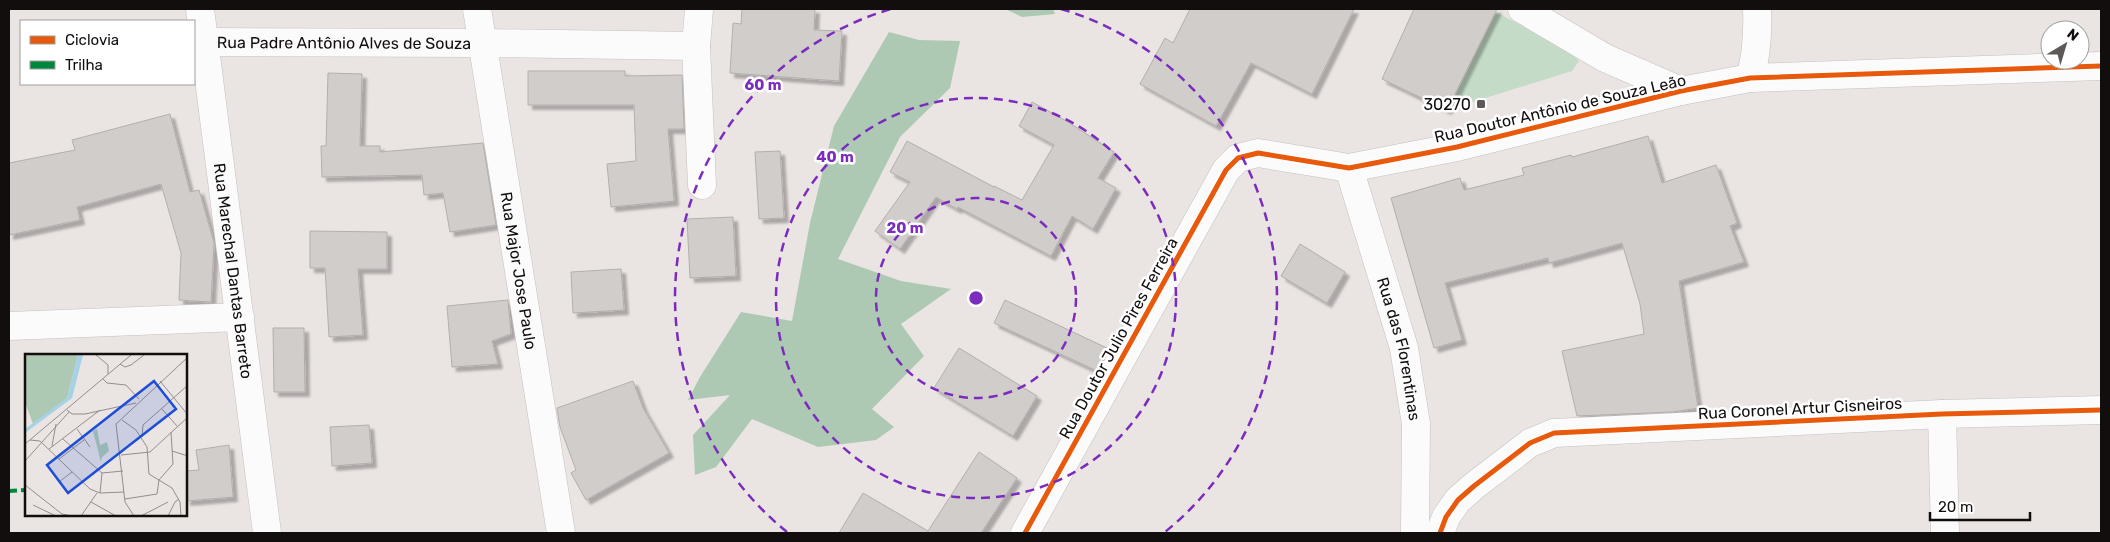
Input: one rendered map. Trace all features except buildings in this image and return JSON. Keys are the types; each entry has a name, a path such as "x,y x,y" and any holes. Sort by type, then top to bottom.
{"street":[{"name":"Rua Marechal Dantas Barreto","path":"200,9 268,533"},
{"name":"Rua Major Jose Paulo","path":"477,9 561,533"},
{"path":"699,9 696,46 702,185"},
{"path":"1522,9 1605,58 1681,91"},
{"path":"1750,78 1755,62 1758,40 1757,9"},
{"name":"Rua Padre Antônio Alves de Souza","path":"205,42 482,42 696,46"},
{"name":"Rua Doutor Antônio de Souza Leão","path":"1238,158 1258,152 1349,168 1457,146 1681,91 1750,78 2101,66"},
{"name":"Rua Doutor Julio Pires Ferreira","path":"1025,533 1226,170 1238,158"},
{"name":"Rua das Florentinas","path":"1349,168 1404,348 1416,424 1415,533"},
{"path":"9,326 240,317"},
{"name":"Rua Coronel Artur Cisneiros","path":"1440,533 1446,517 1458,500 1530,443 1554,433 1942,414 2101,410"},
{"path":"1942,414 1945,533"}],"green space":[{"path":"1005,9 1053,9 1055,14 1022,17"},
{"path":"1496,12 1567,50 1579,61 1572,71 1447,110"},
{"path":"889,32 919,40 960,41 950,88 900,137 838,259 901,281 951,289 901,324 924,356 872,409 894,427 876,440 818,447 752,419 716,467 695,475 693,435 730,395 688,400 700,377 741,312 792,321 810,223 834,126"}],"marked path":[{"path":"9,491 25,490"}],"cycle path":[{"path":"1025,533 1226,170 1238,158 1258,153 1349,168 1457,147 1681,91 1750,78 2101,66"},
{"path":"1440,533 1446,517 1458,500 1530,443 1554,433 1942,414 2101,410"}],"place":[{"name":"30270","path":"1481,104"}]}
